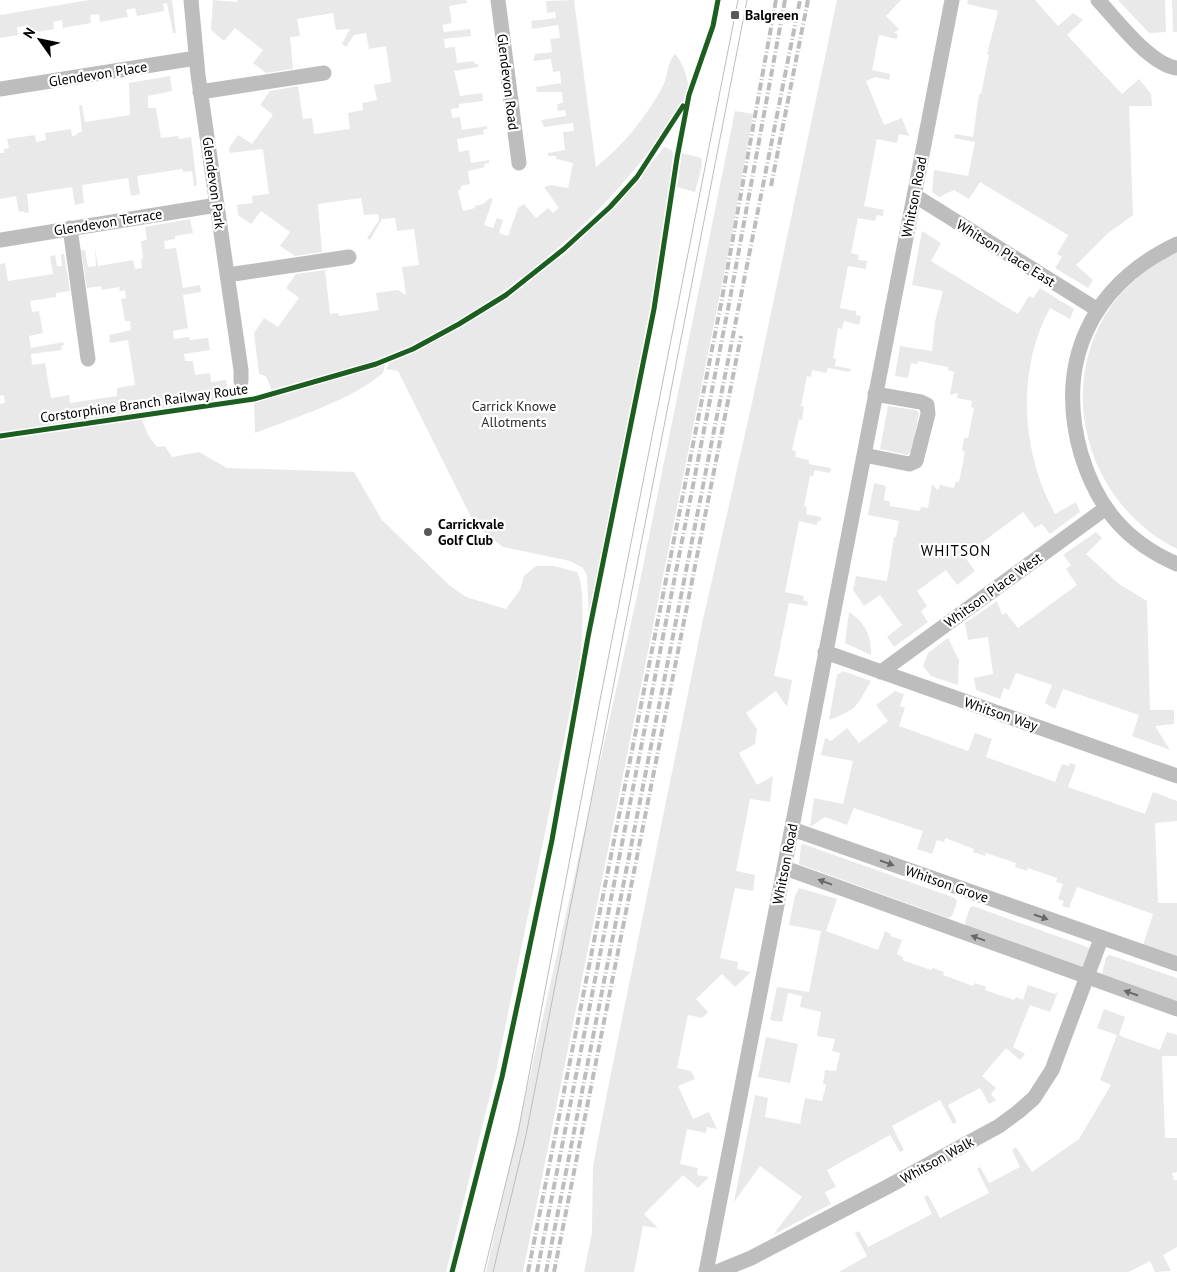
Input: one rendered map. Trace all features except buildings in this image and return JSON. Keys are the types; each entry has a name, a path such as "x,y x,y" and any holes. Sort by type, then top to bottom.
{"street":[{"name":"Glendevon Park","path":"191,0 200,92 241,370 240,382"},
{"name":"Glendevon Road","path":"498,0 519,163"},
{"name":"Whitson Road","path":"706,1272 952,0"},
{"path":"1098,0 1148,51 1166,64 1177,68"},
{"name":"Glendevon Place","path":"0,89 196,58"},
{"path":"200,92 324,73"},
{"name":"Whitson Place East","path":"914,195 1098,310"},
{"name":"Glendevon Terrace","path":"0,240 217,204"},
{"path":"70,228 88,359"},
{"path":"1177,244 1135,269 1108,296 1098,310 1083,339 1075,363 1072,406 1084,464 1106,508 1126,533 1157,554 1177,564"},
{"path":"227,275 349,257"},
{"path":"864,455 909,464 916,460 928,414 926,405 921,402 875,394"},
{"name":"Whitson Place West","path":"881,672 1106,508"},
{"name":"Whitson Way","path":"825,652 1177,776"},
{"name":"Whitson Grove","path":"792,829 1177,964"},
{"path":"785,868 1177,1009"},
{"path":"1088,978 1101,938"},
{"name":"Whitson Walk","path":"717,1272 751,1258 878,1192 999,1126 1018,1112 1034,1098 1052,1070 1088,978"}],"green space":[{"path":"89,0 172,0 176,33 173,33 167,3 163,4 164,11 137,16 135,8 126,10 128,17 100,22 99,14 90,15 91,23 63,28 62,20 53,22 54,29 27,34 26,26 17,27 18,35 0,38 0,15"},
{"path":"213,0 237,2 238,0 466,0 467,3 449,6 452,23 442,25 444,32 470,29 471,36 444,39 445,48 455,47 457,63 474,61 475,64 478,64 478,67 454,71 460,96 482,93 483,101 459,104 459,108 451,109 452,118 460,117 462,130 487,126 487,129 483,130 484,134 457,139 459,152 469,150 471,163 489,160 489,163 484,164 485,167 468,171 470,184 461,186 461,189 458,191 463,211 475,208 475,206 483,204 490,198 493,199 484,225 493,228 497,218 503,220 499,233 508,236 518,208 524,204 536,218 548,208 553,213 559,208 544,187 551,185 568,188 573,163 556,159 556,156 548,156 548,153 565,150 563,132 574,131 573,123 544,127 541,120 566,116 565,110 558,111 557,104 563,103 562,92 537,92 536,87 561,83 560,71 553,72 551,59 533,61 535,54 552,52 550,39 560,38 558,25 532,29 531,21 556,18 555,12 547,13 546,1 574,0 596,167 625,140 650,108 665,82 670,61 675,54 684,70 688,88 684,99 664,131 624,182 554,252 502,292 453,325 403,350 351,371 298,386 272,391 266,376 259,374 254,333 264,318 278,327 299,298 286,288 296,274 325,270 330,314 338,313 339,316 379,310 376,293 398,290 406,295 402,267 419,265 414,229 397,231 395,218 382,219 370,240 367,238 379,220 378,214 364,215 361,198 318,204 322,252 295,256 280,246 290,232 261,211 251,224 238,215 237,205 253,203 252,196 269,194 263,149 230,153 229,148 238,135 252,144 273,115 260,105 270,91 298,86 303,119 312,118 314,134 350,129 348,113 363,110 362,103 377,100 374,85 391,82 386,46 369,49 366,33 354,35 346,47 342,44 350,29 336,30 333,13 297,19 300,36 290,37 293,69 266,73 253,63 263,50 235,28 224,41 211,30"},
{"path":"837,0 901,0 886,16 899,29 894,33 898,34 897,39 879,35 872,70 890,74 889,80 875,77 866,81 884,125 902,118 909,136 899,134 897,143 877,139 864,206 884,210 883,216 877,215 875,221 858,218 851,253 859,255 858,260 867,261 866,269 848,266 840,308 856,311 856,315 861,316 859,325 844,321 842,329 838,328 833,358 836,359 835,366 851,369 850,372 828,368 826,373 812,370 811,377 807,376 801,406 804,407 802,420 799,419 792,450 796,451 795,457 809,460 809,464 831,468 830,473 815,470 813,476 810,476 804,506 807,507 806,514 821,517 821,521 818,521 817,525 799,521 785,592 804,596 803,600 808,602 807,606 789,603 774,676 792,680 787,707 776,691 746,713 757,729 755,744 739,753 757,785 773,776 770,802 750,799 736,871 755,875 753,891 735,888 720,958 738,962 737,969 751,972 735,987 722,974 696,999 708,1012 702,1018 688,1015 687,1019 677,1068 691,1071 695,1079 678,1086 693,1119 709,1112 717,1129 707,1127 706,1133 687,1129 680,1164 698,1168 697,1175 709,1177 698,1188 683,1175 644,1214 658,1228 643,1226 634,1272 584,1272 592,1233 593,1166 607,1093 702,624 752,403"},
{"path":"968,0 1035,0 1058,26 1073,13 1083,20 1067,35 1122,94 1139,79 1151,94 1152,106 1129,106 1133,215 1107,234 1076,265 1093,280 1088,288 1055,268 1062,257 1057,254 1068,235 980,182 969,199 954,190 939,197 932,192 934,170 968,176 975,142 954,138 955,134 973,137 979,94 981,94 989,55 987,54 998,11 967,4"},
{"path":"1118,0 1165,0 1166,32 1149,33"},
{"path":"1172,0 1177,0 1177,32 1173,32"},
{"path":"170,76 172,91 148,96 148,108 156,108 161,138 178,136 179,139 191,137 197,185 194,186 192,171 183,172 182,169 137,176 140,194 131,196 128,178 82,185 84,203 75,205 72,187 27,194 29,212 24,213 24,211 19,212 16,196 0,199 0,153 4,153 4,149 9,148 7,139 35,135 36,142 46,140 45,133 71,129 72,136 77,135 77,133 82,132 79,105 82,105 85,122 130,115 129,83"},
{"path":"735,111 753,114 731,239 523,1272 486,1272 637,596"},
{"name":"Carrick Knowe Allotments","path":"664,147 672,150 673,155 660,258 589,618 587,576 583,568 570,561 503,547 475,525 398,371 386,369 393,357 459,324 506,295 546,265 641,176"},
{"path":"682,153 701,158 702,165 695,192 677,187"},
{"path":"190,219 193,233 175,236 175,239 164,241 165,249 176,248 183,288 200,285 201,292 183,295 188,328 173,331 174,339 189,337 190,340 208,338 210,350 184,354 185,361 193,361 195,375 210,373 211,382 226,380 228,398 0,433 0,404 5,403 4,395 0,396 0,264 5,263 8,281 53,274 50,256 55,255 57,266 62,266 61,254 64,254 70,291 56,293 56,297 30,301 32,312 39,311 43,333 29,336 31,348 63,342 64,345 61,346 62,350 31,354 32,365 45,363 51,398 69,395 70,403 117,396 117,388 135,385 128,340 110,343 109,335 131,330 130,321 125,321 121,299 126,298 125,290 120,291 119,287 102,290 101,286 87,288 81,250 85,250 88,267 96,266 95,248 98,266 133,260 135,269 142,268 141,241 147,240 145,227"},
{"path":"922,231 941,243 931,261 1018,314 1029,296 1033,298 1040,288 1074,309 1070,319 1050,308 1039,332 1032,358 1027,411 1035,465 1055,514 1076,502 1080,512 1050,534 1042,524 1035,528 1023,512 964,556 975,571 957,585 946,570 917,591 927,606 921,611 928,622 894,647 887,637 902,625 880,595 864,606 853,590 856,576 887,581 894,537 896,537 899,521 868,515 874,483 886,486 884,500 890,502 890,506 920,511 921,507 928,508 932,484 938,490 940,485 954,488 956,481 959,482 965,452 962,450 964,438 968,438 974,408 971,407 972,401 957,398 958,393 950,395 954,372 948,370 948,367 918,361 917,364 911,363 908,378 895,376 900,346 932,351 935,321 943,291 912,285"},
{"path":"1177,250 1177,549 1147,529 1121,504 1102,475 1089,442 1083,408 1084,373 1094,339 1111,306 1133,282"},
{"path":"376,364 385,365 383,373 355,392 322,408 255,433 254,399"},
{"path":"888,406 916,410 919,413 912,451 907,455 880,449"},
{"path":"140,415 148,435 157,447 165,446 172,457 199,452 227,468 354,472 382,520 449,585 466,597 506,609 520,590 524,576 536,566 554,566 577,572 580,580 583,616 580,662 497,1067 446,1272 0,1272 0,435"},
{"path":"1096,532 1102,538 1086,554 1119,584 1147,601 1150,710 1174,710 1174,724 1155,726 1170,750 1132,736 1139,715 1063,689 1055,709 1045,703 1052,685 1016,673 1009,690 1004,688 1000,699 976,690 974,678 993,674 988,637 968,640 965,623 997,601 1002,615 1006,613 1018,628 1077,585 1066,569 1071,565 1063,555"},
{"path":"849,612 859,620 866,630 869,636 871,655 845,643"},
{"path":"948,638 959,660 958,685 931,676 923,666 928,653"},
{"path":"843,671 871,681 862,697 851,710 829,720 837,675"},
{"path":"895,691 904,694 900,706 905,708 899,726 968,751 975,733 992,739 986,757 1055,782 1062,764 1069,766 1070,763 1076,765 1068,787 1145,814 1153,792 1177,801 1177,821 1155,823 1158,903 1177,903 1177,957 1143,945 1153,914 1077,887 1069,908 1062,906 1064,901 1058,899 1063,884 1056,882 1057,878 1028,868 1027,871 1015,867 1016,863 986,853 985,856 973,852 974,849 945,838 944,842 937,840 932,854 917,849 923,831 854,808 847,825 825,817 810,827 814,798 843,804 853,761 821,755 825,738 831,741 847,728 859,743 888,721 876,705"},
{"path":"803,844 955,898 957,902 952,916 948,918 799,864 801,846"},
{"path":"799,888 837,899 826,931 878,950 885,931 891,934 890,936 902,940 897,954 903,957 902,960 931,970 933,968 944,972 943,975 973,986 975,983 986,987 985,990 1014,1000 1016,997 1023,1000 1028,985 1055,994 1058,992 1050,1012 1030,1005 1013,1047 1025,1054 1020,1060 1006,1048 982,1076 996,1088 991,1094 996,1100 989,1104 980,1088 948,1105 957,1122 953,1124 940,1100 892,1126 904,1150 900,1152 890,1135 827,1170 836,1187 825,1192 831,1204 773,1235 802,1197 760,1166 734,1202 755,1095 768,1098 765,1117 800,1124 805,1098 822,1101 826,1085 823,1084 825,1070 836,1071 840,1053 832,1051 835,1039 817,1036 821,1012 800,1007 802,996 788,993 782,1022 770,1020 777,987 809,992 821,931 789,925 795,896"},
{"path":"973,906 1090,948 1083,968 966,926 965,922 970,908"},
{"path":"1110,955 1177,978 1177,1001 1102,974 1106,957"},
{"path":"1104,1009 1125,1017 1119,1035 1123,1037 1160,1050 1167,1032 1177,1035 1177,1056 1162,1056 1165,1138 1177,1138 1177,1172 1172,1173 1174,1180 1177,1180 1177,1247 1163,1255 1171,1271 1155,1272 1150,1261 1129,1272 839,1272 867,1256 855,1233 859,1231 868,1247 932,1214 924,1197 928,1195 940,1218 989,1193 977,1169 980,1167 989,1183 1020,1167 1012,1150 1016,1147 1032,1172 1079,1139 1111,1085 1100,1080 1117,1035 1097,1028"},
{"path":"766,1037 798,1044 790,1083 758,1077"}],"tram line":[{"path":"484,1272 518,1133 600,700 738,0"},
{"path":"493,1272 526,1135 747,0"}],"railway":[{"path":"528,1272 721,304 776,0"},
{"path":"537,1272 729,304 785,0"},
{"path":"546,1272 800,0"},
{"path":"771,186 808,0"},
{"path":"554,1272 741,336"}],"cycle path":[{"path":"452,1272 502,1077 552,840 588,637 654,309 677,158 689,95 713,26 718,0"},
{"name":"Corstorphine Branch Railway Route","path":"0,436 254,399 376,364 413,349 506,295 564,249 610,207 637,177 683,106"}],"place":[{"name":"Balgreen","path":"735,15"},
{"name":"Carrickvale Golf Club","path":"428,532"}],"district":[{"name":"WHITSON","path":"956,550"}]}
